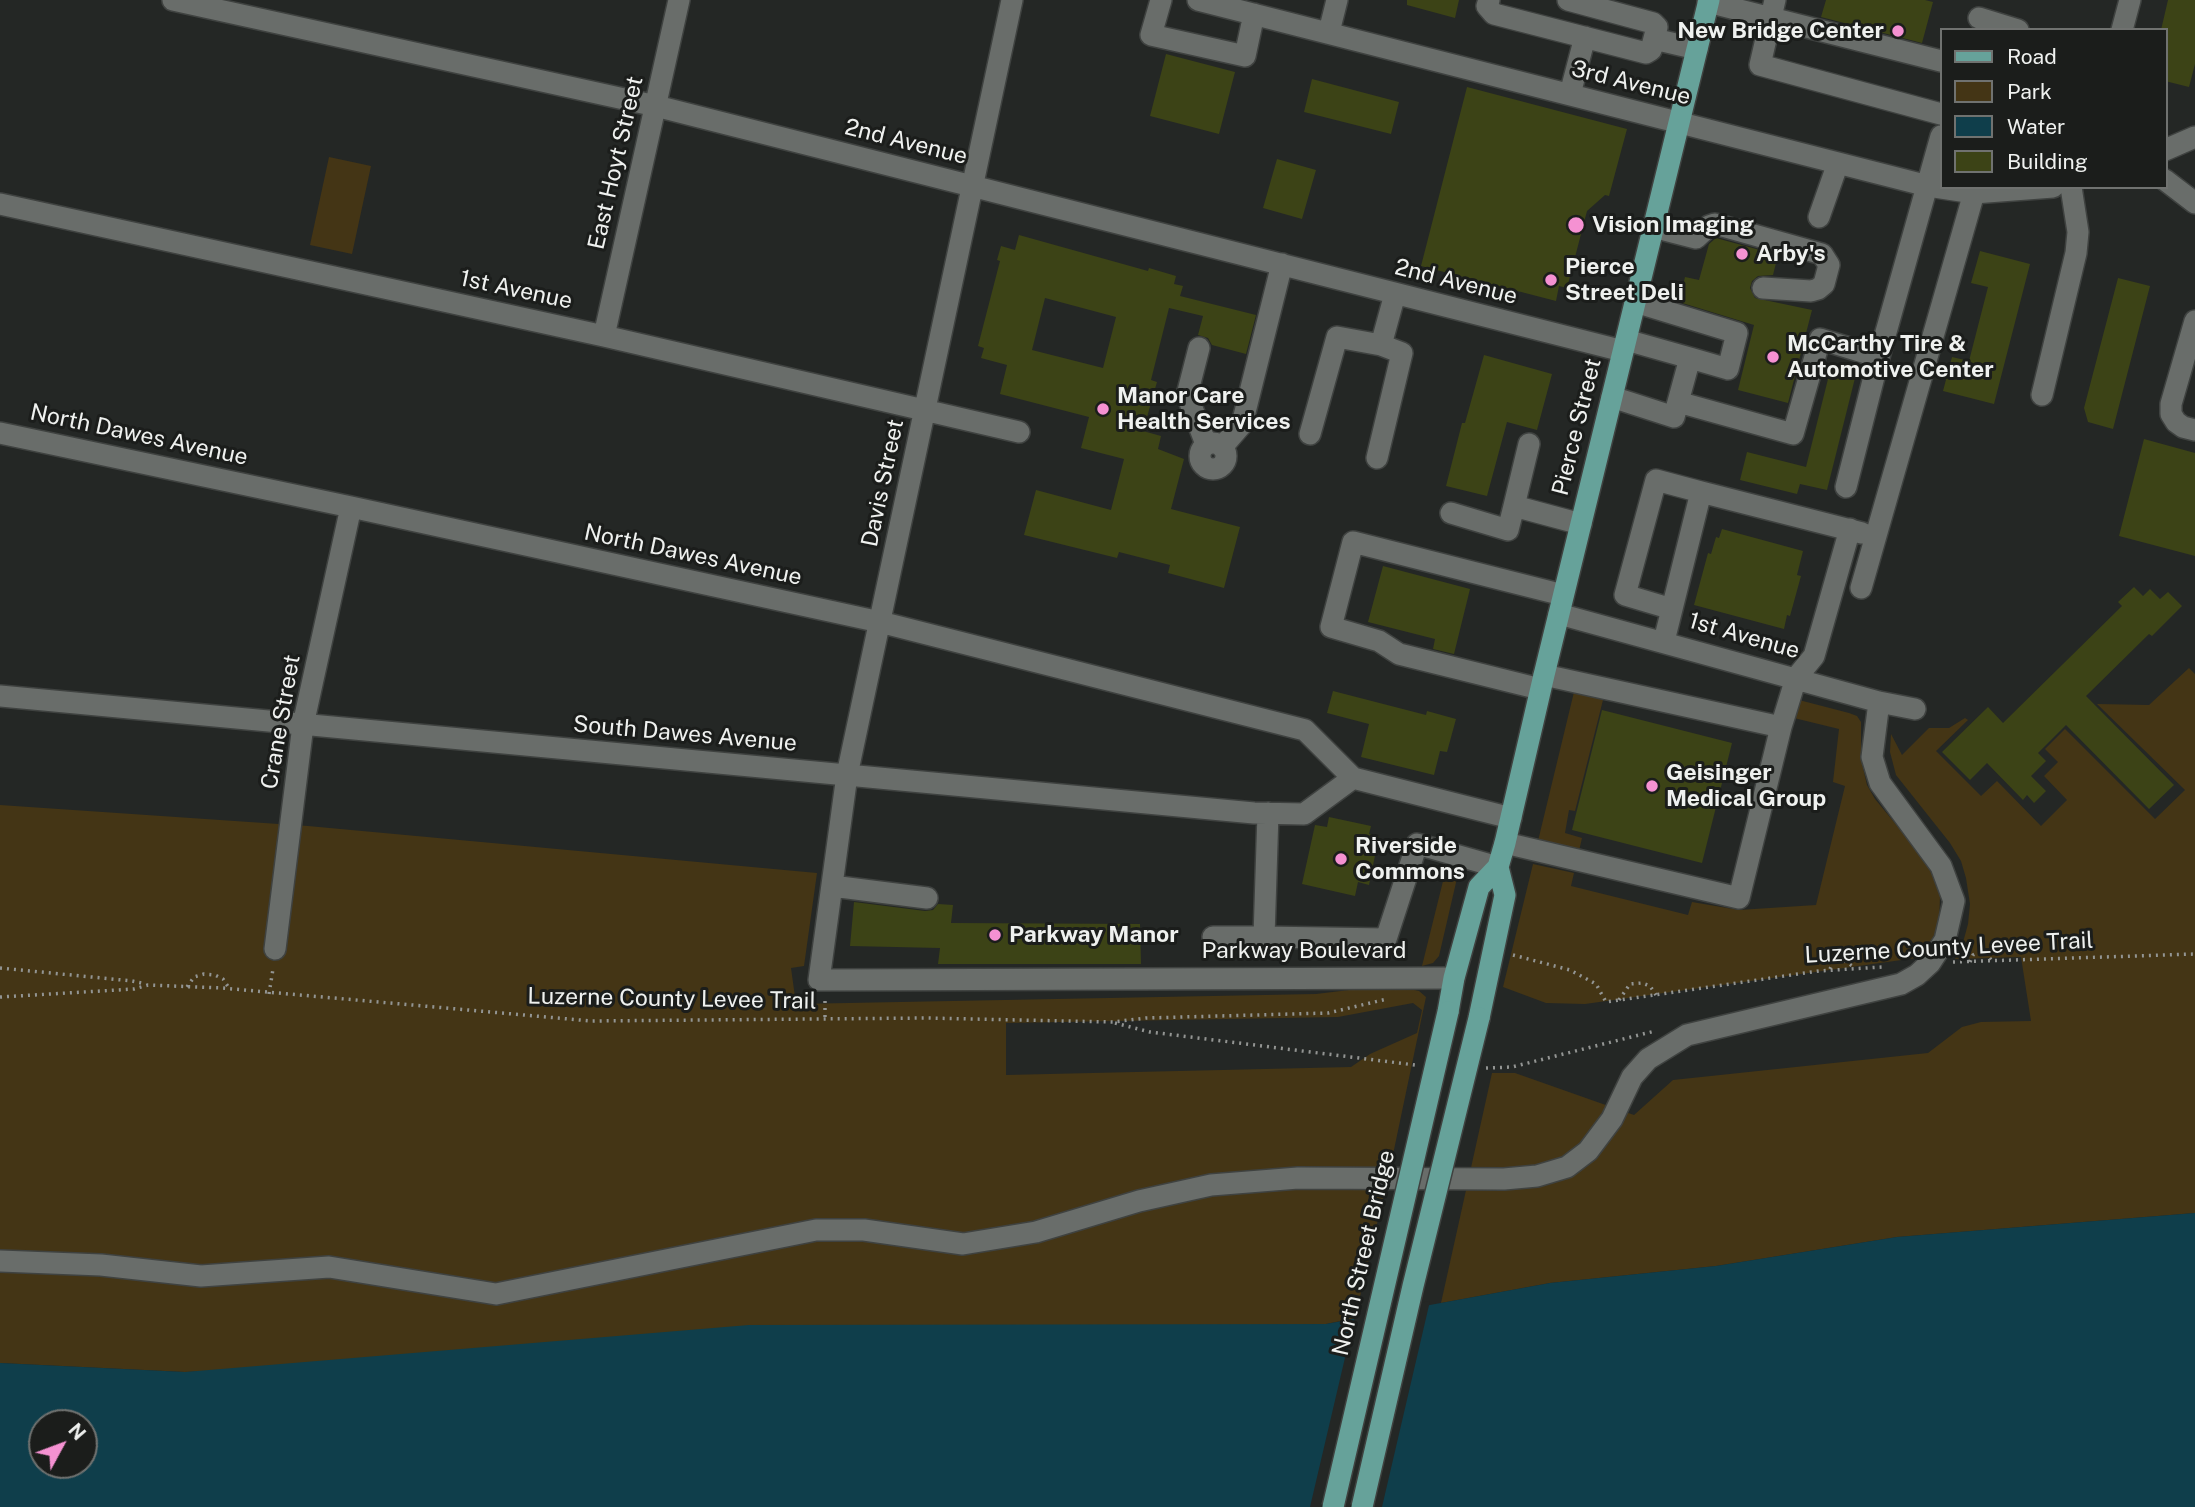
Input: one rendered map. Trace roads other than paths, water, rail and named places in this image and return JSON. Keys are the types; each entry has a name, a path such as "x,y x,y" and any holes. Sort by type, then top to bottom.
{"main road":[{"name":"Pierce Street","path":"1448,1012 1454,978 1479,887 1498,867 1505,843 1708,1"},
{"name":"Pierce Street","path":"1362,1507 1479,1018 1505,895 1498,867"},
{"name":"North Street Bridge","path":"1333,1507 1448,1012"}],"street":[{"name":"2nd Avenue","path":"173,0 656,106 1395,294 1624,346 1690,358 1728,369 1737,333 1634,302"},
{"name":"East Hoyt Street","path":"604,337 679,0"},
{"name":"Davis Street","path":"819,979 847,775 1012,0"},
{"path":"1161,0 1151,35 1245,56 1254,14"},
{"name":"3rd Avenue","path":"1198,0 1940,188"},
{"path":"1329,32 1337,0"},
{"path":"1489,0 1487,6 1494,14 1646,53 1651,50 1657,27 1653,23 1568,0"},
{"path":"1708,1 1773,8 1940,61"},
{"path":"2122,2 2122,28"},
{"path":"1773,8 1760,65 1940,114"},
{"path":"1980,16 2013,28"},
{"path":"1570,94 1585,37"},
{"path":"1654,39 1697,49"},
{"path":"2167,149 2195,137"},
{"path":"1846,487 1879,357 1940,140"},
{"path":"1819,217 1838,163"},
{"path":"2167,182 2195,203"},
{"name":"3rd Avenue","path":"1948,189 1974,193 2027,189"},
{"path":"2042,396 2076,253 2078,232 2071,189"},
{"path":"1861,589 1974,193"},
{"name":"1st Avenue","path":"0,204 926,409 1019,432"},
{"path":"1653,227 1696,238 1715,224 1822,254 1829,265 1824,284 1818,289 1811,291 1763,288"},
{"path":"1199,348 1187,395 1214,446 1242,424 1282,264"},
{"path":"1381,345 1395,294"},
{"path":"2195,321 2171,404 2171,414 2176,422 2195,430"},
{"path":"1310,434 1337,337 1381,345 1402,353 1377,458"},
{"path":"1678,402 1793,434 1820,339 1879,357"},
{"path":"1612,397 1674,416 1690,358"},
{"name":"North Dawes Avenue","path":"0,433 880,622 1305,730 1353,778"},
{"path":"1451,513 1508,530 1529,444"},
{"path":"1672,609 1625,595 1656,480 1876,537"},
{"path":"1664,641 1701,492"},
{"path":"1514,506 1581,524"},
{"name":"Crane Street","path":"275,949 303,725 351,507"},
{"path":"1505,843 1739,898 1781,727 1796,678 1814,656 1850,529"},
{"name":"1st Avenue","path":"1542,682 1399,654 1379,641 1331,627 1353,542 1561,604 1664,641 1879,702 1915,709"},
{"path":"1542,682 1781,727"},
{"name":"South Dawes Avenue","path":"0,696 1268,813 1304,814 1353,778"},
{"path":"0,1261 101,1265 201,1276 329,1266 496,1294 816,1230 864,1230 963,1244 1036,1232 1139,1201 1211,1185 1298,1178 1504,1179 1538,1176 1567,1167 1588,1151 1612,1119 1632,1077 1648,1059 1687,1034 1901,984 1930,963 1945,940 1954,901 1941,866 1880,783 1872,757 1879,702"},
{"path":"1353,778 1511,818"},
{"path":"1264,937 1268,813"},
{"path":"1213,937 1386,939 1418,844 1498,867"},
{"path":"832,887 927,898"},
{"name":"Parkway Boulevard","path":"819,979 1454,978"}],"water":[{"path":"2195,1213 2195,1507 0,1507 0,1363 185,1372 749,1325 1326,1324 1550,1283 1716,1266 1897,1237"}],"place":[{"name":"New Bridge Center","path":"1898,31"},
{"name":"Vision Imaging","path":"1576,225"},
{"name":"Arby's","path":"1742,254"},
{"name":"Pierce Street Deli","path":"1551,280"},
{"name":"McCarthy Tire & Automotive Center","path":"1773,357"},
{"name":"Manor Care Health Services","path":"1103,409"},
{"name":"Geisinger Medical Group","path":"1652,786"},
{"name":"Riverside Commons","path":"1341,859"},
{"name":"Parkway Manor","path":"995,935"}]}
